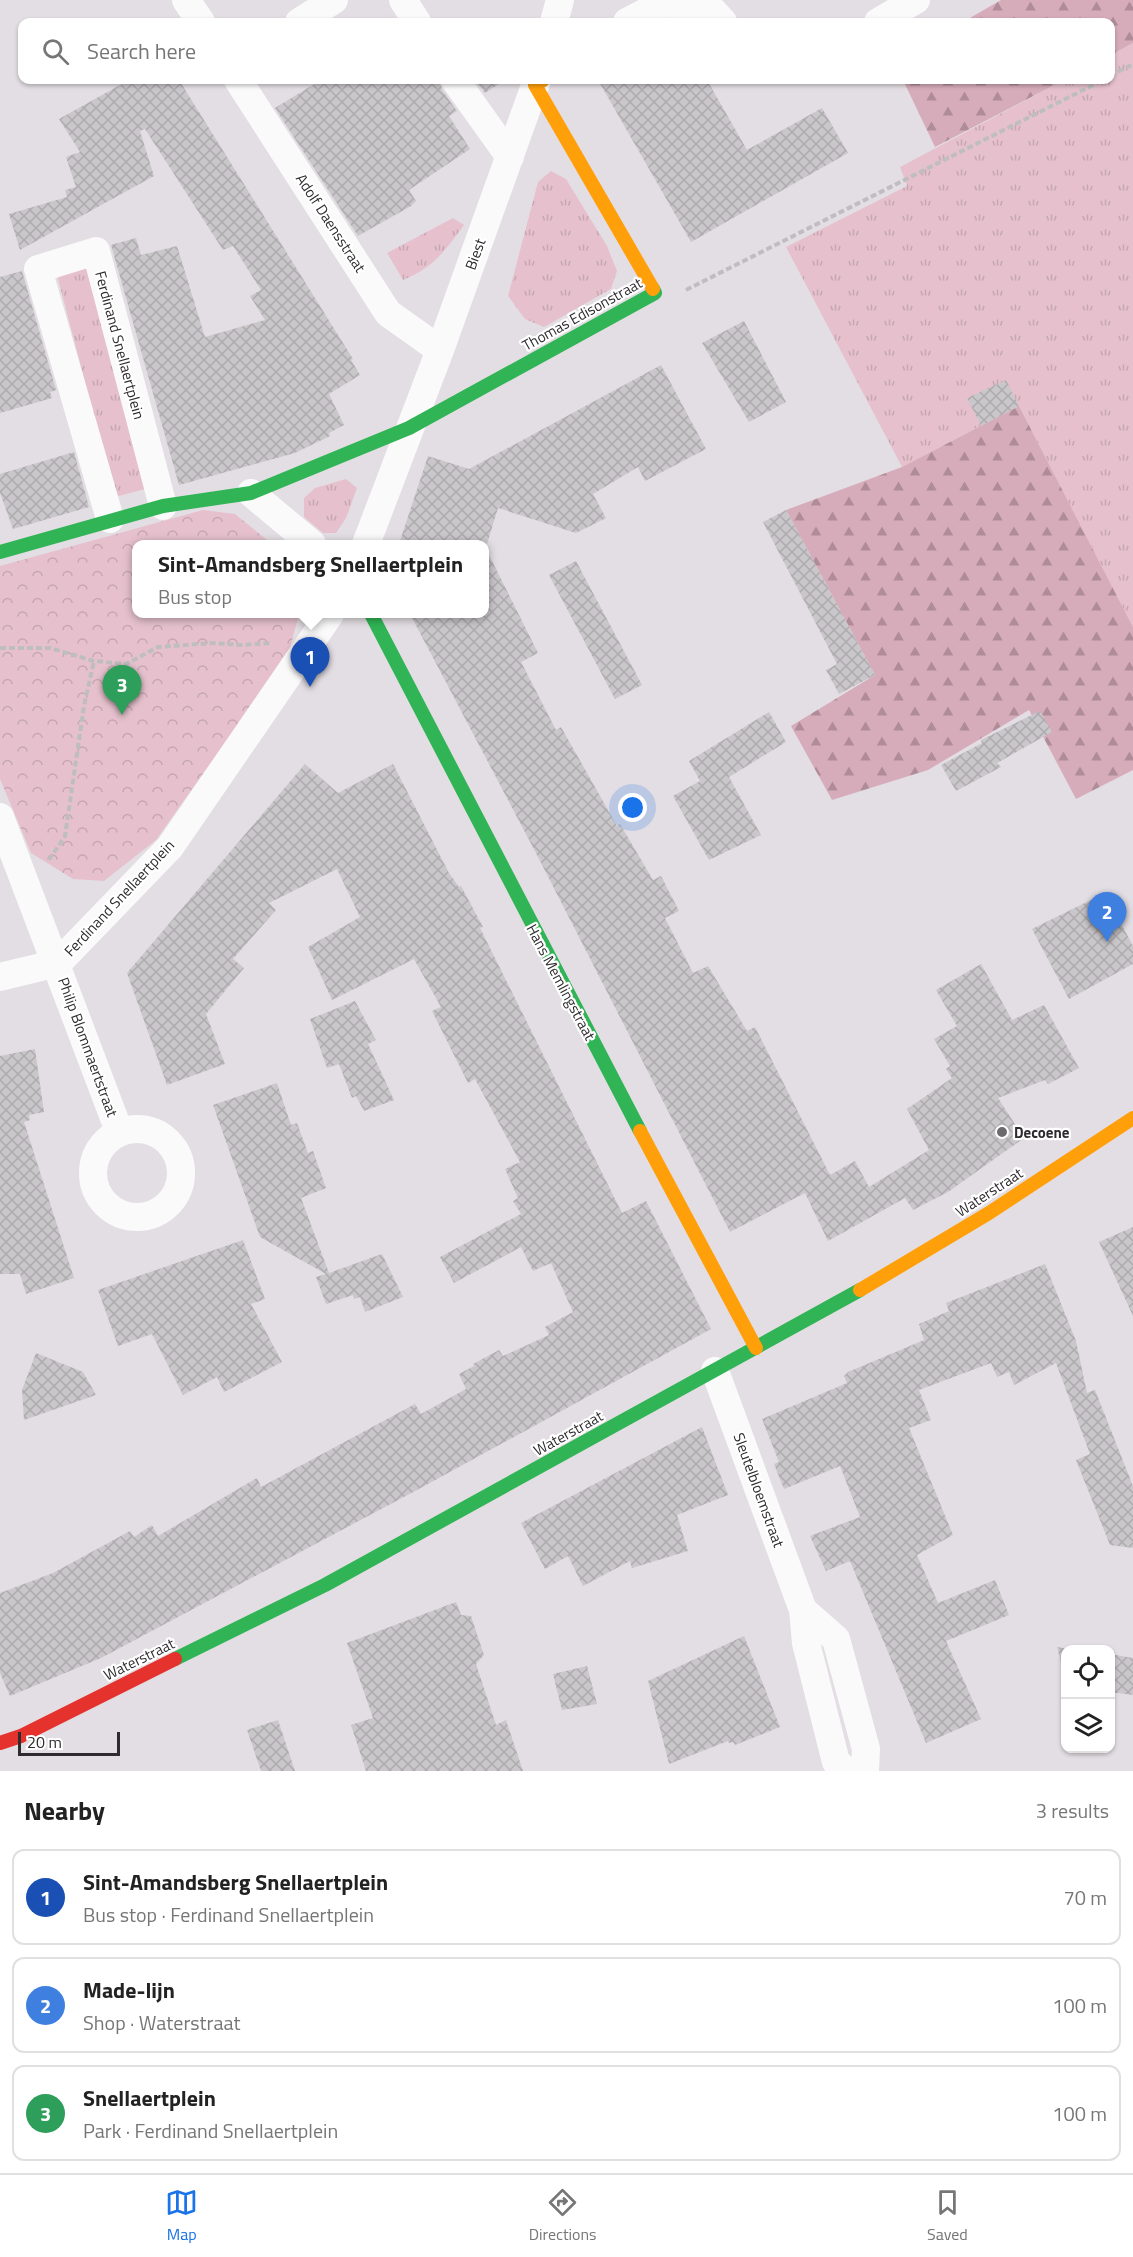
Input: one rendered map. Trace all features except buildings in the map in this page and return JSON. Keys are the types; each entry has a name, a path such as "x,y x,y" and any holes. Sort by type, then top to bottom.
{"street":[{"path":"186,0 198,18"},
{"path":"305,18 334,0"},
{"path":"403,0 414,18"},
{"path":"555,18 560,0"},
{"path":"885,18 916,0"},
{"path":"635,18 663,3 713,12 719,18"},
{"name":"Adolf Daensstraat","path":"241,84 388,313 440,350"},
{"path":"457,84 510,157"},
{"name":"Biest","path":"409,428 440,350 537,84"},
{"name":"Thomas Edisonstraat","path":"409,428 655,293 540,84"},
{"name":"Ferdinand Snellaertplein","path":"110,519 38,269 96,250 163,506"},
{"path":"0,552 110,519 163,506 251,493 409,428"},
{"path":"367,540 409,428"},
{"path":"251,493 307,540"},
{"name":"Ferdinand Snellaertplein","path":"0,817 58,963 170,847 327,618"},
{"name":"Hans Memlingstraat","path":"373,618 554,969 756,1348"},
{"path":"0,977 58,963"},
{"name":"Philip Blommaertstraat","path":"58,963 119,1131"},
{"name":"Waterstraat","path":"0,1743 21,1736 325,1585 715,1371 879,1279 989,1213 1133,1118"},
{"name":"Sleutelbloemstraat","path":"715,1371 803,1610 806,1643 836,1762 847,1771"},
{"name":"Sleutelbloemstraat","path":"803,1610 836,1639 866,1749 865,1771"}],"path":[{"path":"1115,73 1133,64"},
{"path":"655,293 692,289 1095,84"},
{"path":"0,648 50,648 94,661 126,664 158,647 213,643 309,644"},
{"path":"26,884 46,864 65,836 84,706 94,661"}],"green space":[{"path":"1001,0 1133,0 1133,43 1115,53 1115,18 970,18"},
{"path":"1133,43 1133,627 1019,406 902,467 786,247 907,186 900,167 1056,84 1115,84 1115,53"},
{"path":"905,84 1056,84 935,147"},
{"path":"551,171 566,179 607,246 617,271 611,289 544,327 525,319 508,296 538,182"},
{"path":"453,218 464,225 451,243 423,270 403,280 387,253"},
{"path":"86,267 145,489 115,497 57,275"},
{"path":"1019,406 1133,627 1133,770 1076,799 1029,710 928,770 832,800 791,726 875,675 786,510 902,467"},
{"path":"346,479 357,488 346,518 336,533 323,533 304,517 304,498 315,488"},
{"path":"203,510 235,514 267,540 132,540 132,618 298,618 289,652 156,840 104,881 73,879 31,853 0,779 0,566"}],"traffic: fast":[{"path":"0,552 163,506 251,493 409,428 655,293 653,289"},
{"path":"373,618 640,1131"},
{"path":"175,1659 325,1585 860,1290"}],"traffic: slow":[{"path":"537,84 535,85 653,289"},
{"path":"860,1290 989,1213 1133,1118"},
{"path":"640,1131 756,1348"}],"traffic: jam":[{"path":"0,1743 21,1736 175,1659"}],"place":[{"name":"Sint-Amandsberg Snellaertplein","path":"310,687"},
{"name":"Snellaertplein","path":"122,715"},
{"name":"Made-lijn","path":"1107,942"},
{"name":"Decoene","path":"1002,1132"}]}
